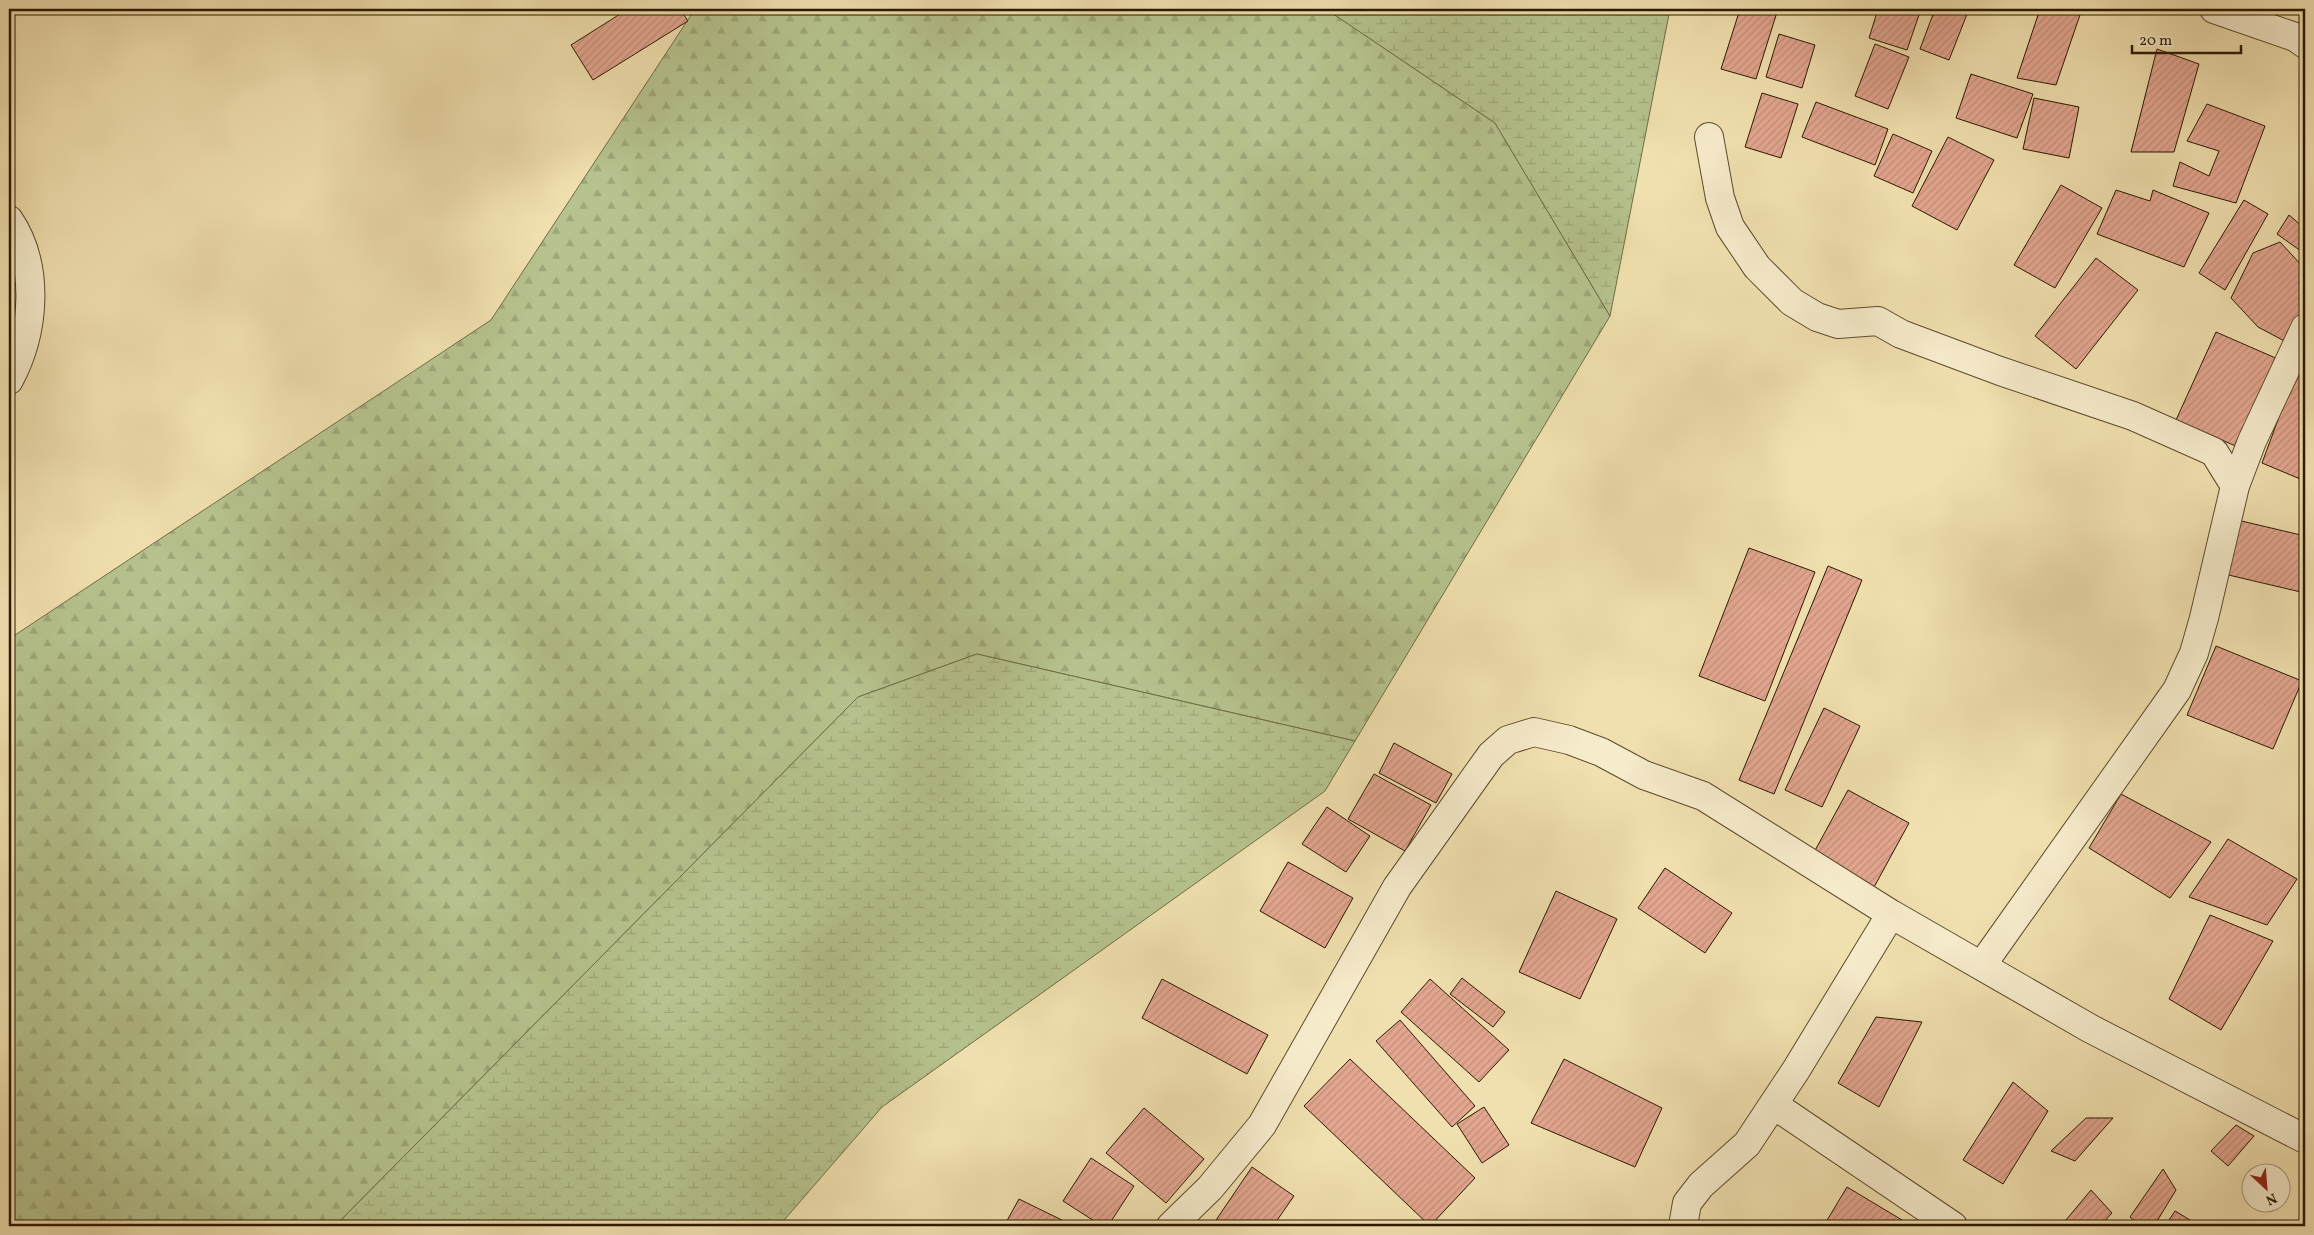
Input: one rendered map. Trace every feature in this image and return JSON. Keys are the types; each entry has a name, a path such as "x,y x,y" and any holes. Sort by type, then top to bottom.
{"street":[{"path":"2214,9 2295,37 2305,44"},
{"path":"1709,137 1720,198 1730,227 1757,267 1792,302 1817,317 1838,324 1878,322 1901,334 2000,372 2133,416 2214,452 2235,486"},
{"path":"9,220 27,258 30,286 30,322 16,366 9,380"},
{"path":"1982,966 2177,690 2194,653 2204,618 2235,486 2252,441 2305,328"},
{"path":"2214,452 2252,441"},
{"path":"1171,1226 1210,1188 1262,1125 1397,887 1491,755 1508,740 1534,732 1568,740 1601,752 1644,775 1704,796 1891,914 2092,1029 2305,1139"},
{"path":"1682,1226 1686,1203 1701,1185 1747,1144 1774,1105 1891,914"},
{"path":"1774,1105 1953,1226"}],"green space":[{"path":"695,9 1326,9 1495,123 1610,316 1355,741 977,654 858,697 335,1226 9,1226 9,639 491,320"},
{"path":"1326,9 1670,9 1610,316 1495,123"},
{"path":"977,654 1355,741 1325,791 882,1107 779,1226 335,1226 858,697"}],"building":[{"path":"628,9 680,9 688,21 593,80 571,45"},
{"path":"1740,9 1778,9 1756,79 1721,69"},
{"path":"1878,9 1921,9 1907,50 1869,38"},
{"path":"1935,9 1969,9 1949,60 1920,49"},
{"path":"2040,9 2082,9 2056,85 2017,78"},
{"path":"1779,34 1815,45 1802,88 1766,77"},
{"path":"1875,44 1909,57 1888,109 1855,96"},
{"path":"2157,49 2199,64 2174,152 2131,152"},
{"path":"1971,74 2033,94 2017,138 1956,118"},
{"path":"1762,93 1798,104 1781,158 1745,147"},
{"path":"2034,98 2079,107 2069,158 2023,149"},
{"path":"1816,102 1888,129 1875,165 1802,137"},
{"path":"2207,104 2265,126 2236,203 2173,186 2180,162 2209,176 2219,151 2187,141"},
{"path":"1893,134 1932,151 1913,193 1874,176"},
{"path":"1948,137 1994,160 1957,230 1912,206"},
{"path":"2061,185 2102,208 2055,288 2014,265"},
{"path":"2116,190 2150,201 2153,190 2209,213 2184,267 2097,234"},
{"path":"2244,200 2268,214 2225,290 2199,273"},
{"path":"2289,215 2303,227 2305,223 2305,254 2277,234"},
{"path":"2280,242 2305,269 2305,321 2290,344 2258,327 2231,298 2253,253"},
{"path":"2096,258 2138,290 2076,369 2035,336"},
{"path":"2216,332 2287,363 2247,451 2176,420"},
{"path":"2294,355 2305,362 2305,481 2262,463 2293,379"},
{"path":"2233,519 2305,536 2305,593 2220,573"},
{"path":"1749,548 1815,572 1765,701 1699,676"},
{"path":"1828,566 1862,580 1774,794 1739,780"},
{"path":"2216,646 2302,681 2273,749 2187,715"},
{"path":"1824,708 1860,726 1822,807 1785,790"},
{"path":"1394,743 1452,774 1436,803 1379,773"},
{"path":"1374,774 1431,805 1405,851 1348,819"},
{"path":"1848,790 1909,823 1873,889 1812,856"},
{"path":"2121,794 2211,842 2170,898 2089,848"},
{"path":"1327,807 1370,836 1346,872 1302,844"},
{"path":"2228,839 2297,879 2267,925 2189,897"},
{"path":"1288,862 1353,898 1325,948 1260,911"},
{"path":"1665,868 1732,913 1705,953 1638,908"},
{"path":"1556,891 1617,919 1580,999 1519,972"},
{"path":"2210,915 2273,941 2221,1030 2169,999"},
{"path":"1462,978 1505,1012 1493,1027 1450,994"},
{"path":"1162,979 1268,1035 1247,1074 1142,1018"},
{"path":"1430,979 1509,1050 1479,1082 1401,1012"},
{"path":"1876,1017 1922,1022 1879,1107 1838,1083"},
{"path":"1400,1020 1475,1106 1452,1127 1376,1041"},
{"path":"1350,1059 1475,1178 1430,1226 1304,1106"},
{"path":"1564,1059 1662,1108 1635,1167 1531,1123"},
{"path":"2013,1082 2048,1111 2003,1184 1963,1160"},
{"path":"1484,1107 1509,1145 1482,1163 1457,1124"},
{"path":"1144,1108 1204,1159 1166,1203 1106,1153"},
{"path":"2086,1118 2113,1118 2075,1161 2051,1151"},
{"path":"2236,1125 2254,1136 2228,1166 2211,1151"},
{"path":"1091,1158 1134,1186 1108,1226 1102,1226 1063,1201"},
{"path":"1252,1167 1294,1196 1273,1226 1212,1226"},
{"path":"2163,1169 2176,1190 2154,1226 2140,1226 2130,1217"},
{"path":"1847,1187 1912,1226 1833,1226 1826,1222"},
{"path":"2091,1190 2112,1213 2100,1226 2061,1226"},
{"path":"1019,1199 1074,1226 1004,1226"},
{"path":"2175,1211 2200,1226 2165,1226"}]}
